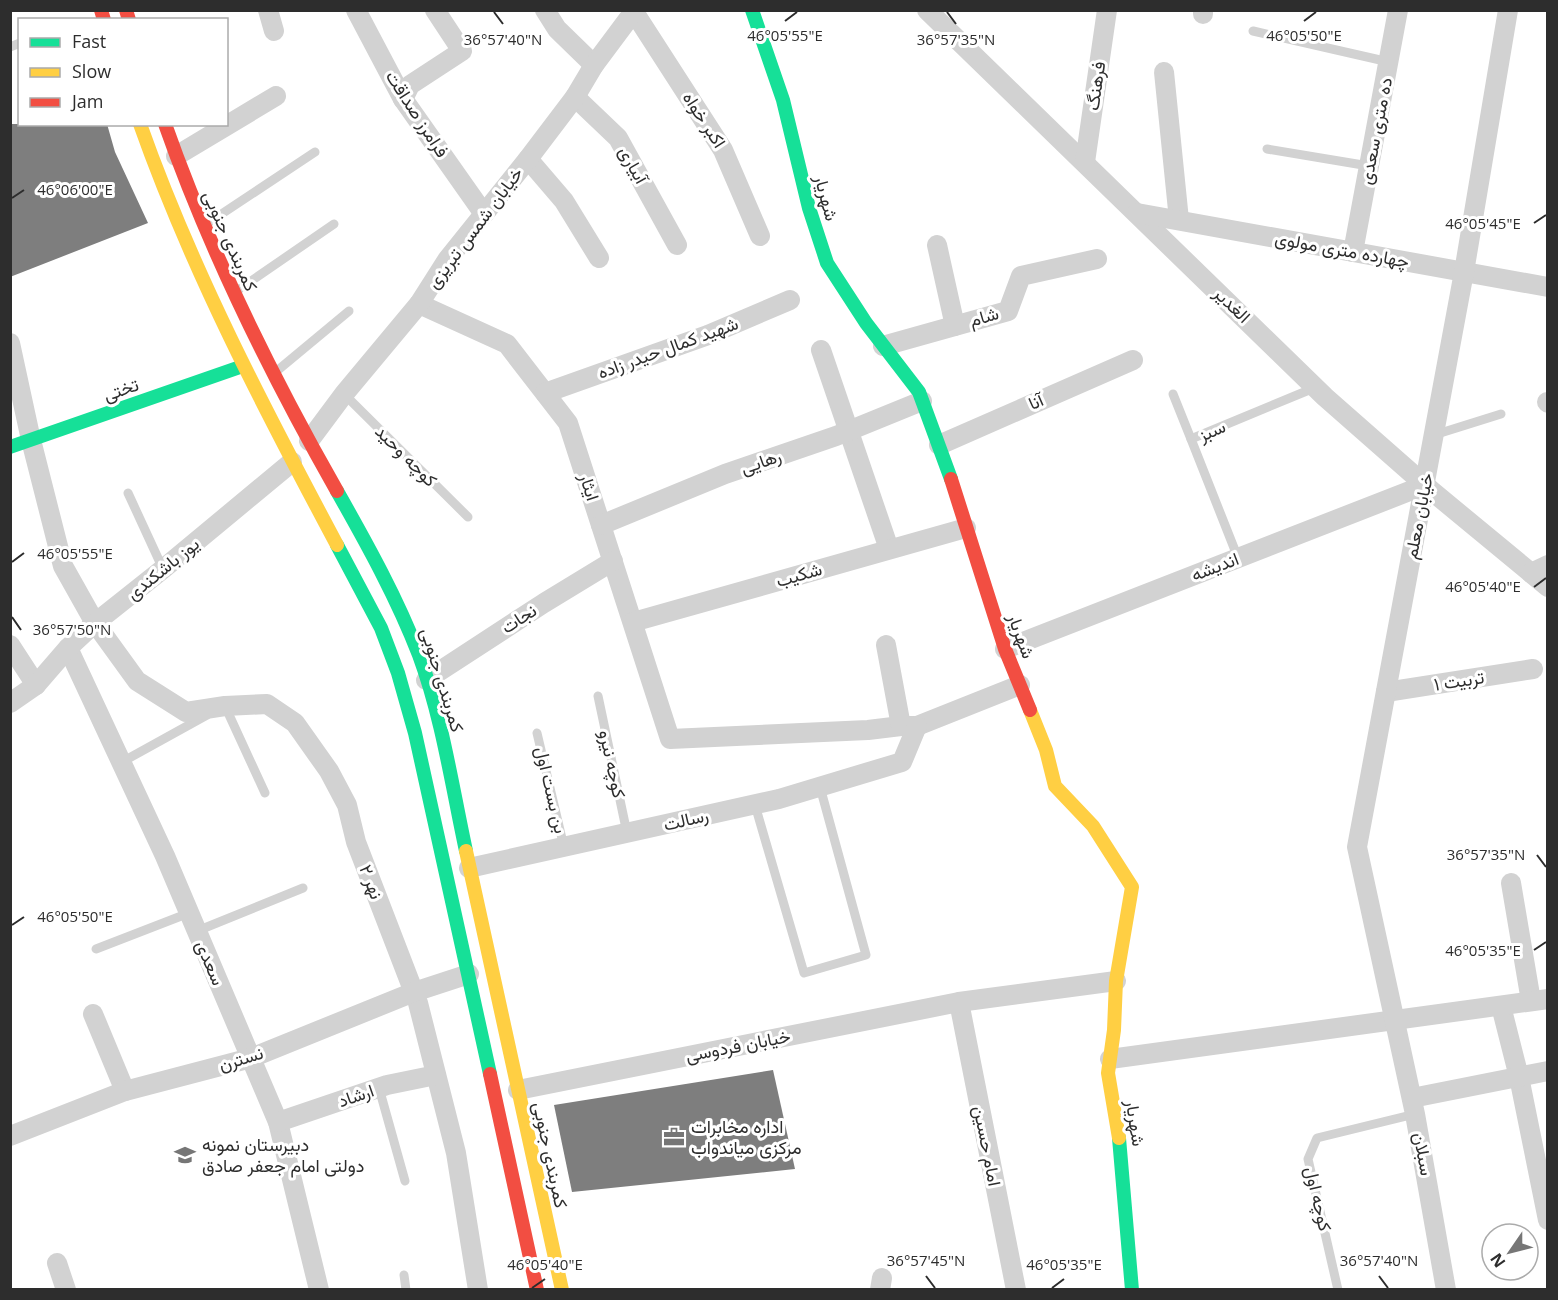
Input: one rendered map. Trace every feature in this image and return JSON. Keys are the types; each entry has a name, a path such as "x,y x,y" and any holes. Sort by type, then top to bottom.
{"main road":[{"name":"شهریار","path":"752,10 783,100 809,208 827,263 866,323 919,392 939,445 1005,649 1046,750 1055,786 1093,826 1132,887 1116,981 1108,1073 1122,1152 1132,1290"},
{"path":"142,126 165,194 243,366 381,628 398,673 415,733 537,1290"},
{"name":"کمربندی جنوبی","path":"166,126 203,226 233,293 402,616 420,658 436,716 562,1290"},
{"name":"تختی","path":"10,447 243,366"},
{"path":"292,462 309,441"}],"street":[{"path":"268,10 274,31"},
{"name":"فرامرز صداقت","path":"356,10 403,99 484,214"},
{"path":"403,99 410,85 462,51 435,10"},
{"path":"545,10 557,29 594,65"},
{"name":"الغدیر","path":"927,10 1316,387 1425,485 1540,569 1548,587"},
{"name":"فرهنگ","path":"1085,162 1107,10"},
{"name":"ده متری سعدی","path":"1353,252 1398,10"},
{"name":"خیابان معلم","path":"1396,1020 1357,847 1464,272 1508,10"},
{"name":"خیابان شمس تبریزی","path":"309,441 344,394 419,304 447,260 575,97 594,65 634,11"},
{"name":"اکبر خواه","path":"634,11 723,150 760,236"},
{"path":"1164,72 1179,220"},
{"path":"228,125 276,96"},
{"name":"آبیاری","path":"575,97 618,138 677,245"},
{"path":"176,156 226,126"},
{"path":"528,159 564,201 599,258"},
{"name":"چهارده متری مولوی","path":"1137,213 1548,287"},
{"path":"937,245 955,326"},
{"name":"شام","path":"883,346 1008,311 1021,276 1097,259"},
{"name":"شهید کمال حیدر زاده","path":"545,393 708,336 790,300"},
{"name":"ایثار","path":"419,304 507,344 568,423 670,739 909,726"},
{"name":"نهر ۲","path":"10,343 31,440 63,566 95,623 138,681 186,712 225,706 267,704 296,723 329,771 347,805 356,842 414,992 456,1153 477,1290"},
{"path":"821,350 889,549"},
{"name":"آنا","path":"939,445 1133,360"},
{"name":"رهایی","path":"601,525 725,474 848,431 922,401"},
{"name":"یوز باشکندی","path":"10,703 36,685 68,648 95,623 164,569 292,462"},
{"name":"اندیشه","path":"1005,649 1425,485"},
{"name":"شکیب","path":"633,622 966,528"},
{"name":"نجات","path":"426,680 613,561"},
{"path":"10,645 36,685"},
{"path":"885,645 909,726 1020,685"},
{"name":"سعدی","path":"68,648 122,762 193,922 278,1122 319,1290"},
{"name":"تربیت ۱","path":"1386,692 1533,669"},
{"name":"رسالت","path":"469,868 755,805 902,762 909,726"},
{"path":"1110,1059 1539,1000 1511,883"},
{"name":"نسترن","path":"10,1136 125,1091 250,1058 414,992 469,974"},
{"name":"خیابان فردوسی","path":"518,1090 959,1002 1116,981"},
{"name":"امام حسین","path":"959,1002 1016,1290"},
{"path":"1501,1006 1519,1077 1548,1220"},
{"path":"93,1014 125,1091"},
{"name":"سبلان","path":"1396,1020 1414,1106 1446,1290"},
{"path":"1414,1106 1548,1071"},
{"name":"ارشاد","path":"278,1122 379,1088 436,1075"},
{"path":"57,1263 66,1290"}],"lane":[{"path":"1253,31 1389,62"},
{"path":"1267,149 1370,166"},
{"path":"203,226 315,152"},
{"path":"233,293 334,224"},
{"path":"274,374 349,311"},
{"name":"سبز","path":"1239,558 1191,439 1316,387"},
{"name":"کوچه وحید","path":"344,394 468,517"},
{"path":"1173,394 1191,439"},
{"path":"1434,435 1501,414"},
{"path":"128,493 164,569"},
{"name":"کوچه نیرو","path":"598,696 627,833"},
{"path":"122,762 225,706 265,793"},
{"name":"بن بست اول","path":"537,733 564,847"},
{"path":"755,805 804,973 866,955 820,787"},
{"path":"96,949 303,888"},
{"path":"379,1088 405,1181"},
{"name":"کوچه اول","path":"1338,1290 1308,1159 1317,1138 1414,1106"},
{"path":"404,1275 406,1290"}],"building":[{"path":"10,124 18,124 18,126 108,126 115,152 148,223 10,277"},
{"name":"اداره مخابرات مرکزی میاندواب","path":"773,1070 795,1169 572,1192 554,1105"}],"traffic: fast":[{"path":"752,10 783,100 809,208 827,263 866,323 919,392 951,479"},
{"path":"10,447 243,366"},
{"path":"337,491 391,592 419,655 440,727 466,851"},
{"path":"337,545 381,628 398,673 415,733 490,1074"},
{"path":"1119,1138 1132,1290"}],"traffic: slow":[{"path":"141,126 182,233 206,286 256,390 337,545"},
{"path":"1030,710 1046,750 1055,786 1093,826 1132,887 1116,981 1114,1030 1108,1073 1119,1138"},
{"path":"466,851 562,1290"}],"traffic: jam":[{"path":"101,10 103,18"},
{"path":"126,10 128,18"},
{"path":"166,126 201,219 243,311 288,402 337,491"},
{"path":"951,479 1005,649 1030,710"},
{"path":"490,1074 537,1290"}],"place":[{"name":"اداره مخابرات مرکزی میاندواب","path":"674,1137"},
{"name":"دبیرستان نمونه دولتی امام جعفر صادق","path":"185,1155"}]}
